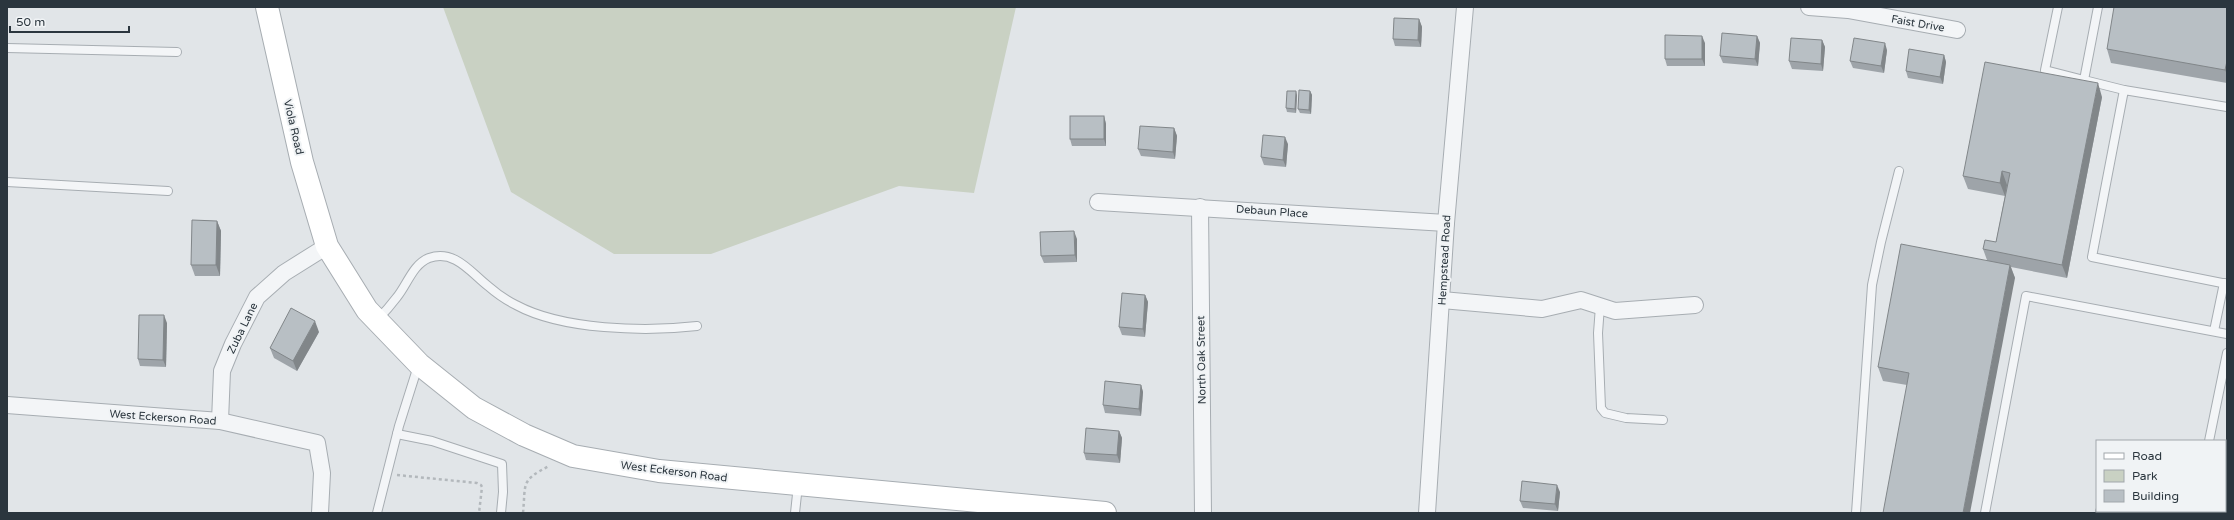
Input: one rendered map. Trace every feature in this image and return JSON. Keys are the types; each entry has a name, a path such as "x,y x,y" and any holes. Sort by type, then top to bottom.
{"street":[{"name":"Viola Road","path":"267,7 302,162 327,246"},
{"name":"Hempstead Road","path":"1427,513 1446,223 1464,7"},
{"name":"Faist Drive","path":"1809,7 1848,10 1957,30"},
{"name":"Debaun Place","path":"1098,202 1446,223"},
{"name":"North Oak Street","path":"1200,207 1203,513"},
{"name":"West Eckerson Road","path":"327,246 367,310 419,364 474,408 524,435 573,456 659,471 798,484 1029,510 1105,513"},
{"name":"Zuba Lane","path":"220,421 222,371 233,344 257,297 284,273 327,246"},
{"path":"1442,300 1542,309 1581,300 1615,311 1695,305"},
{"name":"West Eckerson Road","path":"7,405 220,421 317,443 322,473 320,513"}],"lane":[{"path":"2058,7 2045,70 2124,90 2227,106"},
{"path":"2084,80 2098,7"},
{"path":"7,48 177,52"},
{"path":"2124,90 2092,257 2226,283 2214,331"},
{"path":"1856,513 1872,284 1899,171"},
{"path":"7,182 168,191"},
{"path":"377,321 397,298 420,262 429,258 441,257 453,259 464,264 488,286 515,305 551,318 632,329 659,329 697,326"},
{"path":"1985,513 2026,296 2227,334"},
{"path":"1600,306 1598,333 1601,408 1605,413 1626,418 1663,420"},
{"path":"2209,440 2227,353"},
{"path":"377,513 397,434 419,364"},
{"path":"397,434 432,441 502,464 502,513"},
{"path":"795,513 798,484"}],"path":[{"path":"523,513 526,482 530,476 553,464"},
{"path":"387,474 481,484 482,487 479,513"}],"green space":[{"path":"443,7 1016,7 974,193 899,186 711,254 614,254 511,192"}],"building":[{"path":"2114,7 2227,7 2227,61 2225,70 2107,49"},
{"path":"1394,18 1419,19 1418,40 1393,39"},
{"path":"1722,33 1757,36 1755,59 1720,56"},
{"path":"1665,35 1702,36 1702,59 1665,59"},
{"path":"1791,38 1822,40 1821,64 1789,61"},
{"path":"1854,38 1885,43 1881,66 1850,61"},
{"path":"1909,49 1944,55 1940,77 1906,71"},
{"path":"1985,62 2098,83 2062,265 1983,249 1985,240 1996,242 2010,173 2002,171 2000,183 1963,176"},
{"path":"1299,90 1310,91 1309,110 1298,109"},
{"path":"1287,91 1296,91 1295,109 1286,108"},
{"path":"1070,116 1104,116 1104,139 1070,139"},
{"path":"1140,126 1174,128 1173,152 1138,149"},
{"path":"1263,135 1285,137 1283,160 1261,157"},
{"path":"192,220 217,221 216,265 191,265"},
{"path":"1074,231 1075,255 1041,256 1040,232"},
{"path":"1901,244 2010,265 1963,513 1883,513 1909,373 1878,367"},
{"path":"1122,293 1145,295 1143,329 1119,327"},
{"path":"291,308 315,321 293,361 270,348"},
{"path":"139,315 164,315 163,360 138,359"},
{"path":"1105,381 1141,385 1139,409 1103,405"},
{"path":"1086,428 1119,431 1117,455 1084,453"},
{"path":"1522,481 1557,485 1555,504 1520,501"}]}
